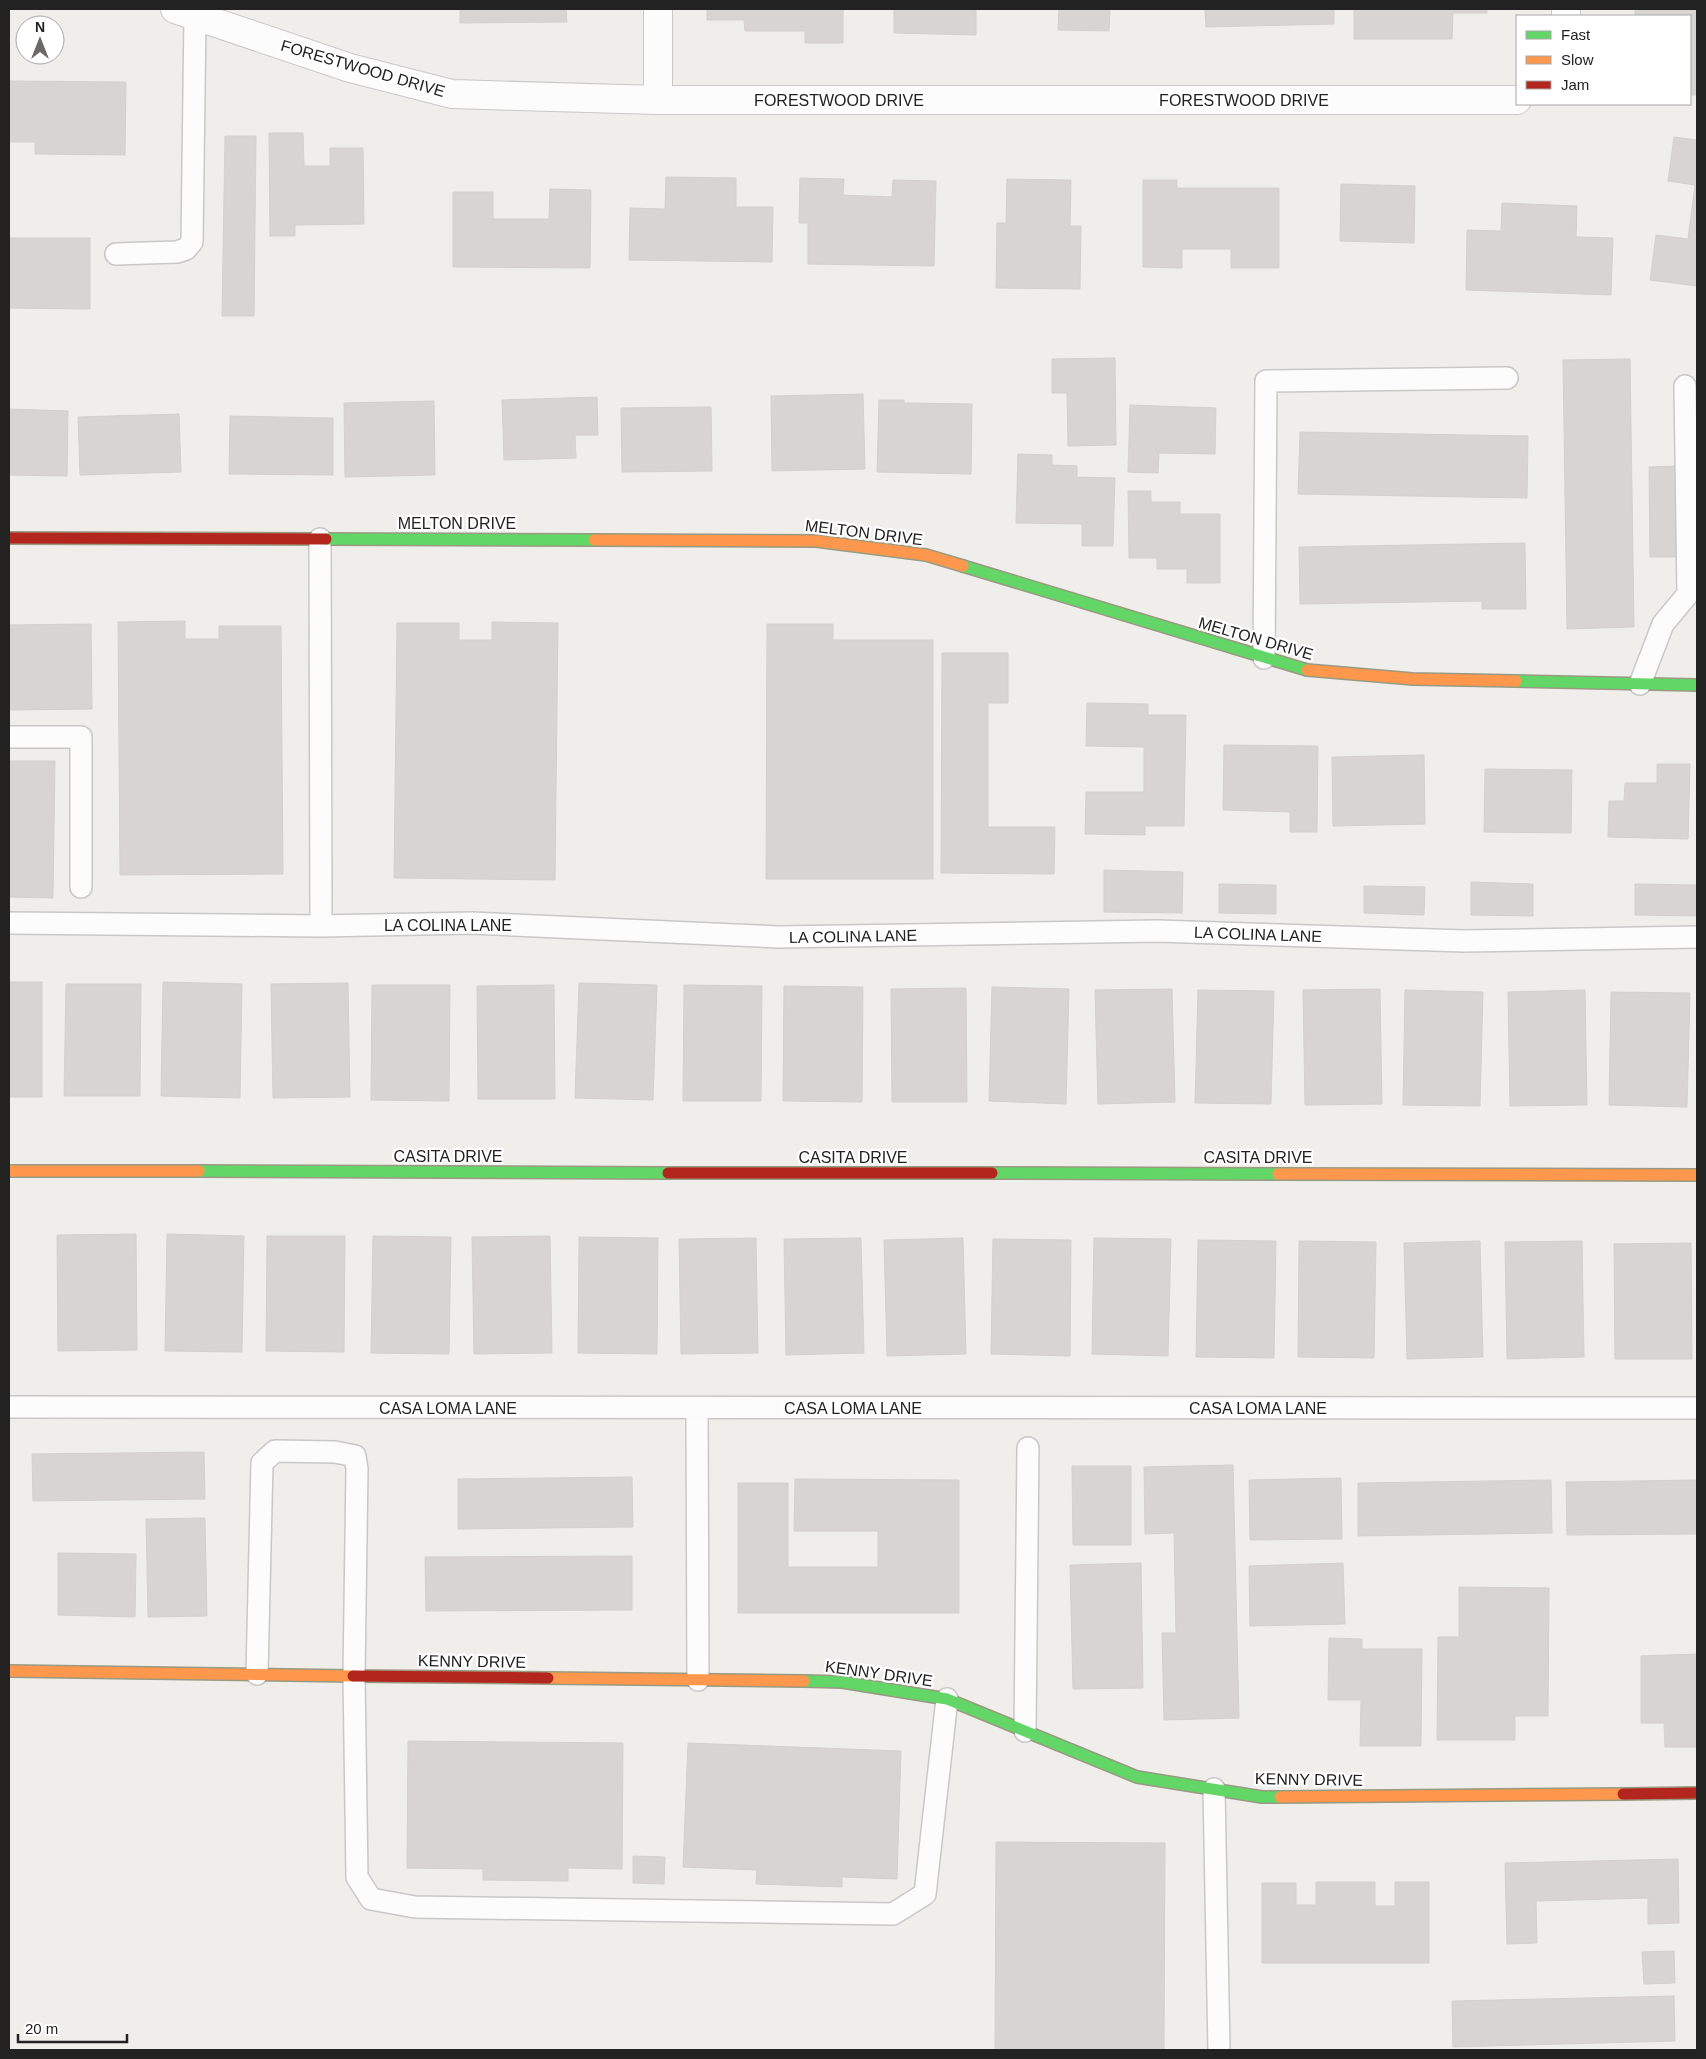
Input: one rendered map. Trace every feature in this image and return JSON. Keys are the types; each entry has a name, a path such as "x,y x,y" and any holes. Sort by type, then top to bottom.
{"street":[{"path":"658,9 658,100"},
{"name":"FORESTWOOD DRIVE","path":"185,12 350,68 452,94 658,100 1516,100"},
{"name":"MELTON DRIVE","path":"9,538 816,541 926,555 1303,670 1404,678 1697,685"},
{"name":"CASITA DRIVE","path":"9,1171 1697,1174"},
{"name":"KENNY DRIVE","path":"9,1671 842,1682 947,1699 1137,1777 1262,1797 1697,1793"}],"lane":[{"path":"116,254 177,252 186,249 192,242 185,12"},
{"path":"1264,658 1266,382 1507,378"},
{"path":"1640,684 1663,624 1692,596 1685,386"},
{"path":"320,539 321,926"},
{"path":"9,737 81,737 81,887"},
{"name":"LA COLINA LANE","path":"9,923 321,926 472,923 779,937 1157,931 1464,941 1697,937"},
{"name":"CASA LOMA LANE","path":"9,1407 1697,1408"},
{"path":"697,1408 698,1680"},
{"path":"1025,1731 1028,1448"},
{"path":"257,1674 262,1464 275,1451 335,1452 355,1456 357,1469 354,1676 357,1877 371,1899 415,1907 893,1914 925,1894 947,1699"},
{"path":"1214,1789 1219,2050"}],"building":[{"path":"460,9 566,9 567,22 460,23"},
{"path":"707,9 843,9 843,43 805,43 805,31 745,31 744,20 707,20"},
{"path":"894,9 976,9 976,35 894,33"},
{"path":"1059,9 1110,9 1109,31 1058,30"},
{"path":"1205,9 1334,9 1334,24 1206,27"},
{"path":"1354,9 1487,9 1487,13 1453,13 1452,39 1354,39"},
{"path":"1635,9 1697,9 1697,95 1691,95 1691,15 1635,15"},
{"path":"9,81 126,82 125,155 35,154 35,142 9,142"},
{"path":"269,133 303,133 304,166 330,166 330,148 363,148 364,224 295,225 295,236 270,236"},
{"path":"225,136 256,136 254,316 222,316"},
{"path":"1674,137 1697,140 1697,286 1650,280 1656,235 1688,239 1695,185 1668,181"},
{"path":"666,177 736,178 736,207 773,207 772,262 629,260 630,208 665,209"},
{"path":"800,178 844,179 843,195 892,197 893,180 936,181 934,266 808,264 808,223 799,223"},
{"path":"1007,179 1071,180 1070,226 1081,226 1080,289 996,288 997,223 1006,223"},
{"path":"1143,180 1177,180 1177,188 1279,188 1279,268 1231,268 1231,249 1182,249 1182,268 1143,267"},
{"path":"1341,184 1415,186 1414,243 1340,241"},
{"path":"550,189 591,190 590,268 453,267 453,192 493,192 493,219 549,219"},
{"path":"1502,203 1577,206 1576,237 1613,238 1611,295 1466,290 1467,230 1501,231"},
{"path":"9,238 90,238 90,309 9,308"},
{"path":"1115,358 1116,445 1068,446 1067,393 1052,393 1052,359"},
{"path":"1630,359 1634,627 1567,629 1563,360"},
{"path":"863,394 865,469 772,471 771,396"},
{"path":"597,397 598,435 575,435 576,458 504,460 502,400"},
{"path":"879,400 904,400 904,403 972,404 971,474 877,472"},
{"path":"434,401 435,475 345,477 344,403"},
{"path":"1130,405 1216,408 1215,454 1159,453 1158,473 1128,472"},
{"path":"711,407 712,471 622,472 621,408"},
{"path":"9,409 68,411 67,476 9,475"},
{"path":"179,414 181,472 80,475 78,417"},
{"path":"230,416 333,418 333,475 229,474"},
{"path":"1300,432 1528,436 1527,498 1298,494"},
{"path":"1018,454 1052,455 1052,465 1077,466 1077,477 1115,478 1113,546 1082,546 1082,524 1016,523"},
{"path":"1676,466 1678,557 1650,557 1649,467"},
{"path":"1128,491 1151,491 1151,502 1180,502 1180,514 1220,514 1220,583 1187,583 1187,569 1157,569 1157,558 1129,558"},
{"path":"1525,543 1526,609 1482,609 1482,601 1300,604 1299,547"},
{"path":"185,621 185,639 219,639 219,626 281,626 283,874 120,875 118,622"},
{"path":"492,622 558,623 555,880 394,878 397,623 459,623 459,640 492,640"},
{"path":"91,624 92,709 9,710 9,625"},
{"path":"767,624 833,624 833,640 933,640 933,879 766,879"},
{"path":"942,653 1008,653 1008,703 988,703 988,827 1055,827 1054,874 941,873"},
{"path":"1087,703 1148,704 1148,715 1186,715 1184,826 1145,826 1145,835 1085,834 1086,792 1144,792 1144,747 1086,746"},
{"path":"1224,745 1318,746 1317,832 1290,832 1290,812 1223,810"},
{"path":"1424,755 1425,824 1333,826 1332,757"},
{"path":"9,761 55,761 53,898 9,897"},
{"path":"1657,764 1690,764 1688,839 1608,837 1609,801 1624,801 1625,783 1657,783"},
{"path":"1485,769 1572,770 1571,833 1484,832"},
{"path":"1104,870 1183,872 1182,913 1104,912"},
{"path":"1471,882 1533,884 1533,916 1471,915"},
{"path":"1219,884 1276,885 1276,914 1219,913"},
{"path":"1635,884 1697,885 1697,916 1635,915"},
{"path":"1364,886 1425,887 1424,915 1364,913"},
{"path":"9,982 42,982 42,1097 9,1097"},
{"path":"163,982 242,984 240,1098 161,1096"},
{"path":"348,983 350,1097 273,1098 271,984"},
{"path":"579,983 657,985 653,1100 575,1098"},
{"path":"66,984 141,984 140,1096 64,1096"},
{"path":"372,985 450,985 449,1101 371,1100"},
{"path":"554,985 555,1099 478,1099 477,986"},
{"path":"684,985 762,986 761,1101 683,1101"},
{"path":"784,986 863,987 862,1102 783,1101"},
{"path":"992,987 1069,989 1066,1104 989,1101"},
{"path":"966,988 967,1102 892,1102 891,989"},
{"path":"1172,989 1175,1102 1098,1104 1095,990"},
{"path":"1380,989 1382,1104 1305,1105 1303,990"},
{"path":"1198,990 1274,991 1271,1104 1195,1103"},
{"path":"1405,990 1483,992 1480,1106 1403,1105"},
{"path":"1585,990 1587,1105 1510,1106 1508,992"},
{"path":"1611,992 1690,993 1687,1107 1609,1105"},
{"path":"136,1234 137,1350 58,1351 57,1235"},
{"path":"167,1234 244,1236 242,1352 165,1351"},
{"path":"267,1236 345,1236 344,1352 266,1351"},
{"path":"373,1236 451,1237 449,1354 371,1353"},
{"path":"550,1236 552,1353 474,1354 472,1237"},
{"path":"579,1237 658,1238 657,1354 578,1353"},
{"path":"756,1238 758,1353 681,1354 679,1239"},
{"path":"861,1238 864,1353 786,1355 784,1239"},
{"path":"963,1238 966,1354 887,1356 884,1240"},
{"path":"1094,1238 1171,1239 1168,1356 1092,1354"},
{"path":"993,1239 1071,1240 1070,1356 991,1354"},
{"path":"1198,1240 1276,1241 1274,1358 1196,1357"},
{"path":"1299,1241 1376,1242 1374,1358 1298,1357"},
{"path":"1480,1241 1483,1357 1407,1359 1404,1243"},
{"path":"1582,1241 1584,1357 1507,1359 1505,1242"},
{"path":"1691,1243 1692,1359 1615,1359 1614,1244"},
{"path":"204,1452 205,1499 33,1501 32,1454"},
{"path":"1233,1465 1239,1718 1164,1720 1162,1633 1176,1633 1174,1533 1145,1534 1144,1467"},
{"path":"1072,1466 1131,1466 1131,1545 1073,1545"},
{"path":"632,1477 633,1527 458,1529 458,1479"},
{"path":"1341,1478 1342,1539 1250,1540 1249,1480"},
{"path":"795,1479 959,1480 959,1613 738,1613 738,1483 788,1483 788,1567 878,1567 878,1531 794,1531"},
{"path":"1551,1480 1552,1533 1358,1536 1358,1483"},
{"path":"1697,1480 1697,1534 1567,1535 1566,1482"},
{"path":"205,1518 207,1616 148,1617 146,1519"},
{"path":"58,1553 136,1554 135,1617 58,1615"},
{"path":"632,1556 632,1610 426,1611 425,1557"},
{"path":"1141,1563 1143,1688 1073,1689 1070,1565"},
{"path":"1343,1563 1345,1624 1250,1626 1249,1566"},
{"path":"1459,1587 1549,1588 1548,1716 1515,1716 1515,1740 1437,1740 1438,1637 1459,1637"},
{"path":"1329,1638 1362,1639 1362,1649 1422,1649 1421,1746 1360,1746 1361,1700 1328,1700"},
{"path":"1697,1654 1697,1747 1665,1747 1664,1723 1641,1723 1641,1656"},
{"path":"408,1741 623,1743 622,1869 568,1868 568,1881 483,1880 483,1869 407,1868"},
{"path":"688,1743 901,1751 897,1879 842,1877 842,1887 756,1884 757,1870 683,1867"},
{"path":"996,1842 1165,1843 1164,2050 995,2050"},
{"path":"633,1856 665,1857 664,1884 633,1883"},
{"path":"1678,1859 1679,1923 1648,1924 1648,1898 1536,1901 1537,1943 1507,1944 1505,1863"},
{"path":"1316,1882 1375,1882 1375,1906 1395,1906 1395,1882 1429,1882 1429,1963 1262,1963 1262,1883 1296,1883 1296,1905 1316,1905"},
{"path":"1674,1951 1675,1983 1644,1984 1642,1952"},
{"path":"1674,1996 1675,2041 1453,2047 1452,2001"}],"traffic: fast":[{"path":"326,539 594,540"},
{"path":"963,566 1307,670"},
{"path":"1516,681 1697,685"},
{"path":"199,1171 668,1173"},
{"path":"992,1173 1278,1174"},
{"path":"804,1681 842,1682 947,1699 1137,1777 1262,1797 1280,1797"}],"traffic: slow":[{"path":"594,540 816,541 926,555 963,566"},
{"path":"1307,670 1413,679 1516,681"},
{"path":"9,1171 199,1171"},
{"path":"1278,1174 1697,1175"},
{"path":"9,1671 353,1676"},
{"path":"548,1678 804,1681"},
{"path":"1280,1797 1623,1794"}],"traffic: jam":[{"path":"9,538 326,539"},
{"path":"668,1173 992,1173"},
{"path":"353,1676 548,1678"},
{"path":"1623,1794 1697,1793"}]}
